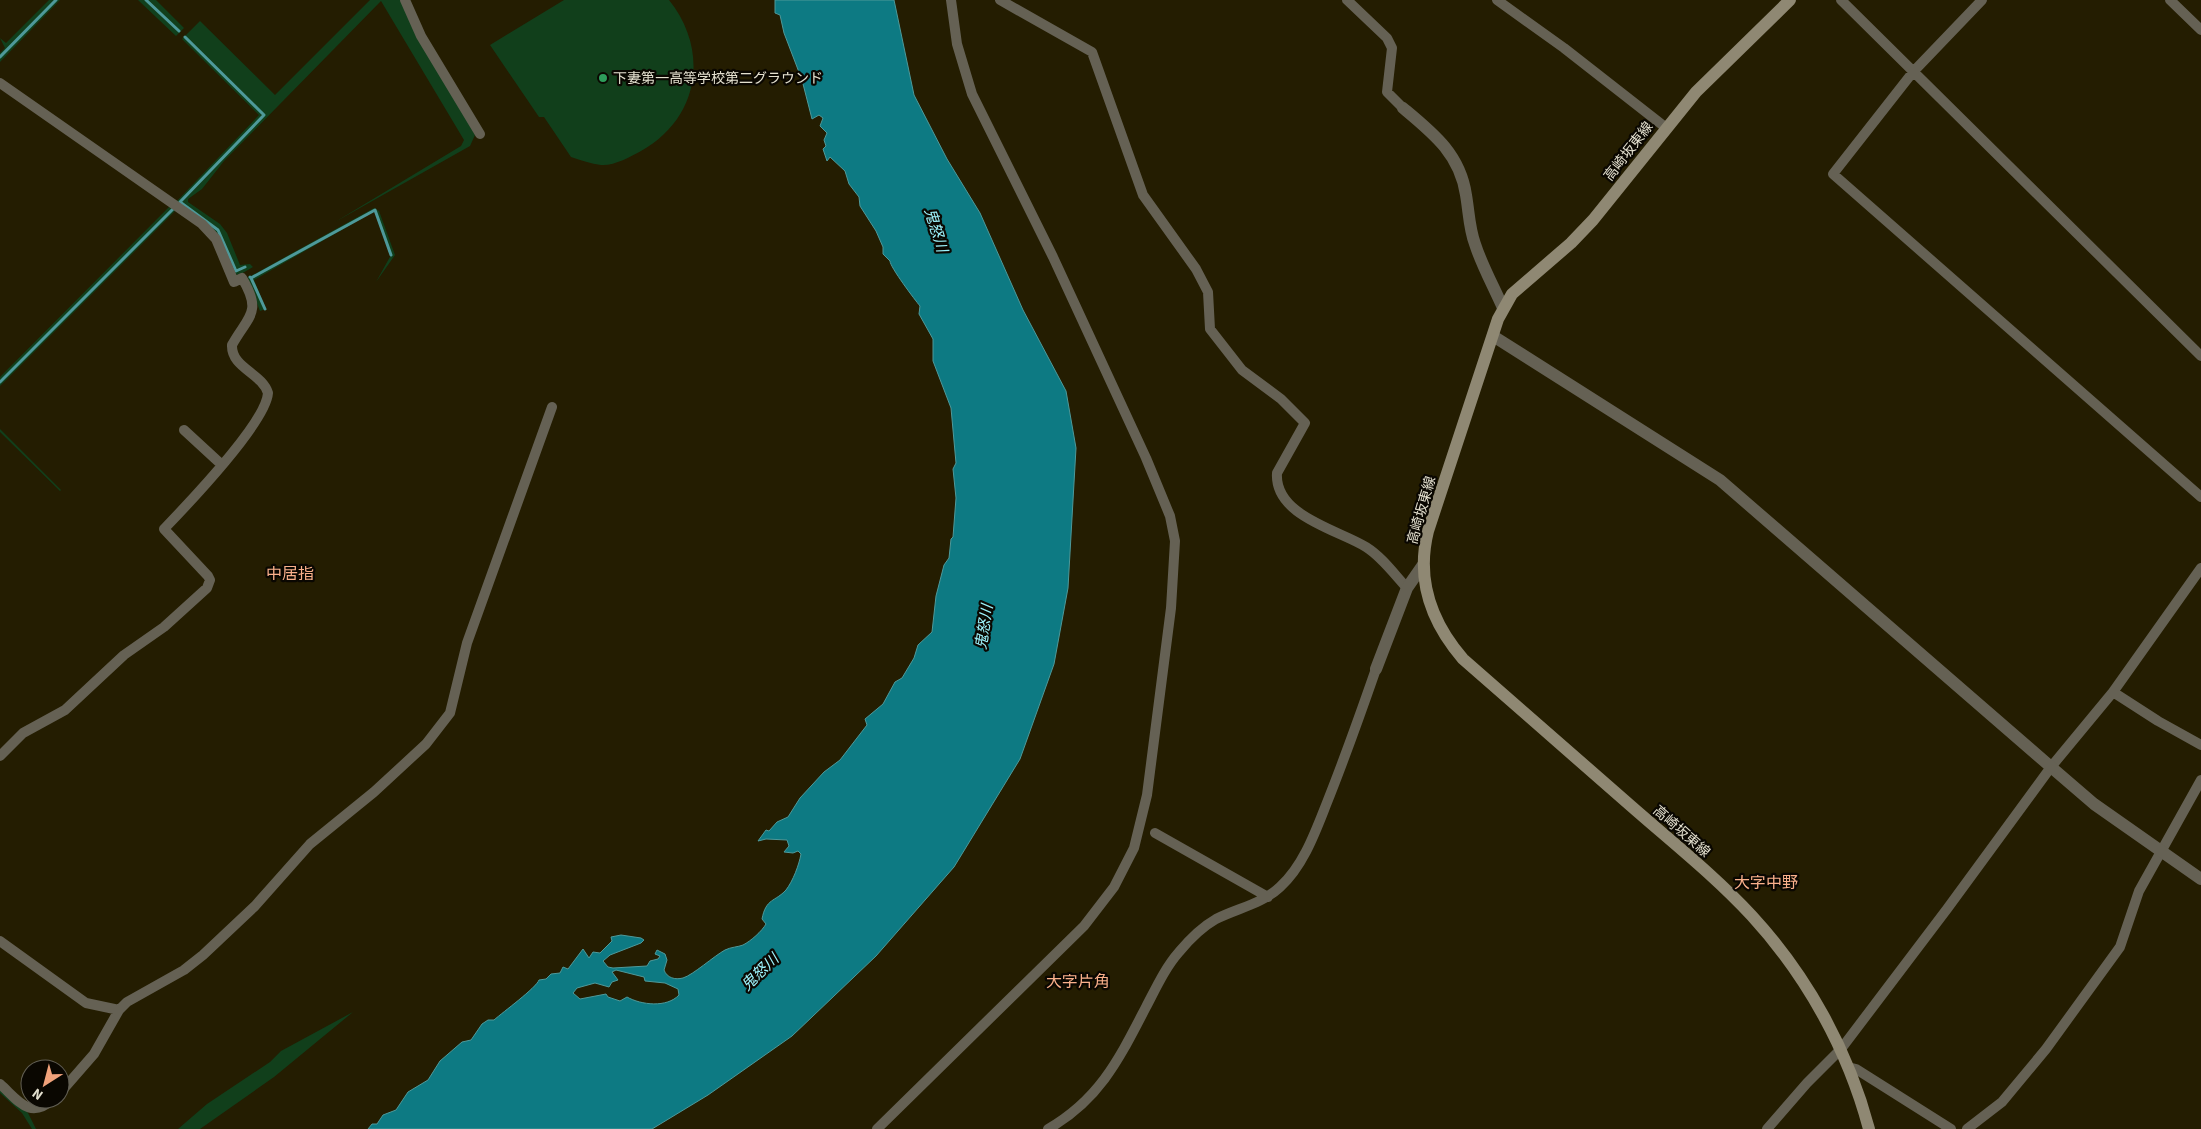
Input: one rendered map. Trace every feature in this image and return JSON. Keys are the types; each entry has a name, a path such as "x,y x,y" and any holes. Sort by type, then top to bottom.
{"main road":[{"name":"高崎坂東線","path":"1790,0 1707,80 1665,128 1588,226 1521,286 1503,308 1428,531 1423,564 1425,586 1431,609 1442,632 1457,652 1726,889 1773,939 1818,1005 1841,1049 1869,1129"}],"street":[{"path":"405,0 420,36 480,134"},
{"path":"877,1129 1084,926 1114,887 1134,848 1147,795 1171,608 1174,541 1170,516 1146,458 1053,257 972,94 957,44 951,0"},
{"path":"1000,0 1092,52 1143,195 1196,269 1208,292 1210,329 1242,370 1281,400 1305,423 1277,473 1276,482 1283,497 1312,522 1366,547 1379,557 1407,588"},
{"path":"1346,0 1392,48 1387,92 1440,139 1454,158 1466,194 1470,226 1476,246 1503,308"},
{"path":"1497,0 1564,48 1665,128"},
{"path":"1841,0 2201,356"},
{"path":"1982,0 1913,72 1833,174 2201,497"},
{"path":"2170,0 2201,30"},
{"path":"0,84 202,224 216,239 234,282 242,278 254,309 252,316 232,345 233,356 266,388 267,398 250,428 222,465 164,529 208,576 210,580 207,588 164,627 124,655 65,710 23,733 0,756"},
{"path":"1493,336 1720,480 2094,804 2163,850 2201,879"},
{"path":"70,1082 94,1054 119,1010 128,1002 184,970 202,955 254,906 310,844 374,792 426,744 444,722 450,712 467,643 552,407"},
{"path":"184,430 222,465"},
{"path":"1048,1129 1087,1102 1110,1072 1161,978 1179,952 1197,933 1216,920 1268,897 1281,886 1296,866 1319,822 1342,767 1407,588 1423,564"},
{"path":"1767,1129 1807,1083 1841,1049 1947,910 2051,768 2113,692 2201,568"},
{"path":"2113,692 2158,721 2201,745"},
{"path":"1967,1129 2002,1102 2046,1049 2120,947 2139,891 2201,780"},
{"path":"1155,833 1268,897"},
{"path":"0,941 80,1000 91,1005 119,1010"},
{"path":"1848,1067 1856,1069 1951,1129"},
{"path":"0,1084 20,1102"}],"green space":[{"path":"49,0 60,0 0,62 0,53 5,48 0,38 6,43"},
{"path":"138,0 156,0 184,28 176,36"},
{"path":"370,0 402,0 475,135 470,146 335,222 461,146 464,140 381,1 224,161 202,189 188,199 188,202 220,224 227,233 240,265 250,264 253,267 241,274 234,275 224,248 176,202 259,115 182,39 200,21 275,95"},
{"name":"下妻第一高等学校第二グラウンド","path":"564,0 669,0 682,20 690,41 693,62 692,83 686,103 676,121 661,137 641,151 616,163 601,165 571,157 544,117 539,117 490,45"},
{"path":"171,205 177,209 0,386 0,377"},
{"path":"374,208 379,211 395,255 376,282 391,255 375,211 254,280 266,309 260,311 247,278"},
{"path":"0,429 61,490 60,491 0,432"},
{"path":"353,1012 274,1077 200,1129 178,1129 207,1104 270,1062 281,1051"},
{"path":"0,1087 20,1106 20,1109 24,1109 28,1113 36,1129 32,1129 22,1113 0,1093"}],"water":[{"name":"鬼怒川","path":"775,0 894,0 914,95 947,159 980,213 1023,310 1066,391 1076,448 1068,588 1054,664 1020,759 954,867 876,956 792,1036 708,1095 652,1129 368,1129 372,1124 377,1124 383,1115 396,1110 408,1092 428,1080 440,1061 462,1042 471,1040 482,1024 488,1020 494,1020 526,994 539,980 546,979 551,974 560,973 563,967 568,969 583,949 589,958 593,952 600,953 612,941 611,937 621,935 641,938 644,940 641,943 610,955 603,961 608,967 613,968 647,966 650,961 658,959 660,956 655,954 657,950 665,954 667,960 665,973 672,978 680,979 725,950 743,945 756,936 766,924 762,919 766,907 789,886 801,854 798,851 793,853 784,852 789,846 787,840 766,839 758,841 766,830 769,831 777,822 788,817 800,798 824,772 840,760 867,725 865,719 883,704 895,682 902,678 914,658 918,645 932,632 936,596 944,565 949,558 951,539 953,537 956,498 953,469 956,463 951,408 933,361 933,339 919,314 920,306 898,276 890,261 883,254 883,247 876,231 860,206 859,197 849,184 845,171 830,157 827,161 823,149 826,146 824,140 827,133 820,126 823,118 819,115 812,119 802,80 784,33 780,15 775,13","holes":["616,970 644,977 645,981 665,983 678,989 679,995 668,1002 654,1004 639,1002 627,997 620,1001 608,997 606,994 580,999 573,993 577,988 595,983 609,987 612,982 618,980 612,972"]}],"waterway":[{"path":"0,57 56,0"},
{"path":"146,0 179,31"},
{"path":"185,37 264,115 180,202 218,230 236,271 245,267"},
{"path":"0,382 173,209"},
{"path":"250,277 375,210 391,255"},
{"path":"251,278 265,309"}],"place":[{"name":"下妻第一高等学校第二グラウンド","path":"603,78"}],"district":[{"name":"中居指","path":"290,573"},
{"name":"大字中野","path":"1766,882"},
{"name":"大字片角","path":"1078,981"}]}
